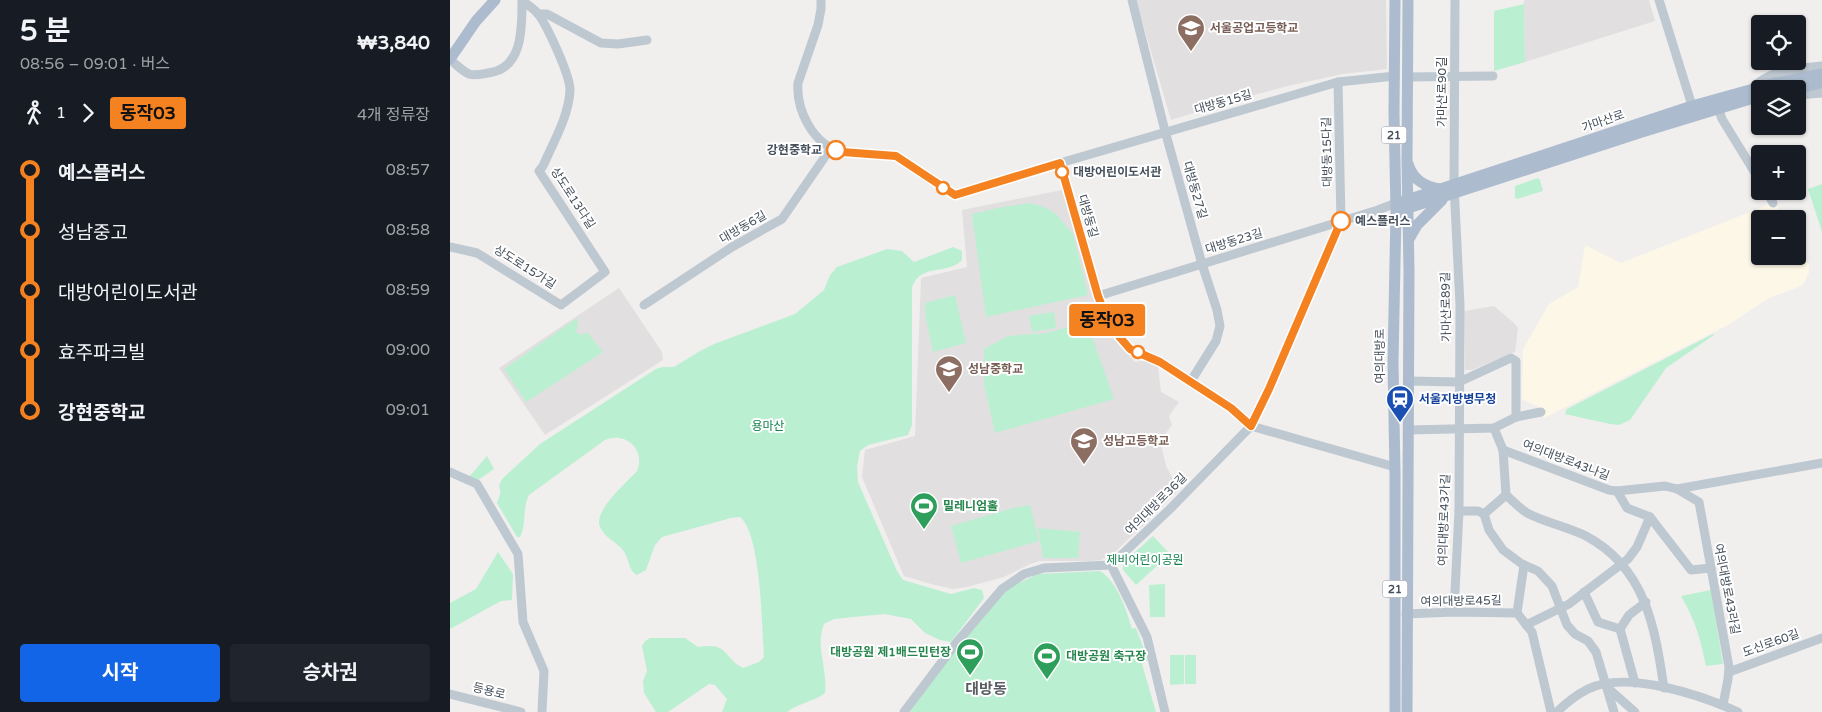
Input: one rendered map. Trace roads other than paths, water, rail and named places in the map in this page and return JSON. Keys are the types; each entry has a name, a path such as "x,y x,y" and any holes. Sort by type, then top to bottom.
{"main road":[{"path":"450,60 476,21 495,0"},
{"name":"여의대방로","path":"1395,0 1395,76 1402,206 1409,241 1407,712"},
{"name":"여의대방로","path":"1395,712 1395,431 1393,362 1402,206 1407,160 1408,0"},
{"name":"가마산로","path":"1795,80 1822,74"},
{"path":"1806,86 1822,83"},
{"name":"가마산로","path":"1402,206 1694,111 1751,94"},
{"path":"1407,160 1413,176 1418,181 1448,192 1417,225 1409,241"},
{"path":"1395,431 1408,430"},
{"path":"1395,467 1407,466"}],"street":[{"path":"450,60 468,73 476,75 502,70 515,56 522,25 522,0"},
{"path":"522,0 538,14 547,14 601,43 618,44 647,40"},
{"path":"821,0 820,17 798,83 797,92 802,113 814,133 831,148 842,152 896,156 955,195 1060,163"},
{"name":"대방동27길","path":"1132,0 1220,326 1216,341 1191,381"},
{"name":"가마산로90길","path":"1448,192 1455,76 1455,0"},
{"path":"1659,0 1694,111"},
{"name":"상도로13다길","path":"538,14 561,60 570,88 568,103 554,140 539,171 605,272"},
{"path":"1762,80 1798,69 1822,66"},
{"name":"대방동15길","path":"1060,163 1338,82 1395,76"},
{"path":"1407,77 1493,76"},
{"name":"대방동15다길","path":"1338,82 1341,221"},
{"path":"1806,94 1822,93"},
{"path":"1717,104 1722,119 1751,166"},
{"name":"대방동6길","path":"644,305 732,247 782,219 831,148"},
{"name":"대방동길","path":"1060,163 1098,296 1110,326 1130,349 1152,357 1191,381 1231,408 1251,426 1395,467"},
{"name":"가마산로89길","path":"1448,192 1460,298 1459,429"},
{"name":"대방동23길","path":"1098,296 1378,210 1402,206"},
{"name":"여의대방로36길","path":"1111,565 1170,509 1251,426 1269,389 1341,221"},
{"name":"상도로15가길","path":"450,246 477,253 561,305 605,272"},
{"path":"1408,381 1459,382 1511,358 1516,361 1516,418"},
{"path":"1408,430 1494,428 1516,418 1541,412"},
{"name":"여의대방로43나길","path":"1494,428 1503,450 1617,492 1665,486 1677,489 1822,463"},
{"name":"여의대방로43가길","path":"1454,612 1459,429"},
{"path":"1503,450 1506,494 1528,513 1585,535 1606,548 1630,575 1646,602 1656,639 1664,688"},
{"path":"450,482 454,473 477,484 518,554 524,622 544,671 542,712"},
{"name":"여의대방로43라길","path":"1677,489 1699,502 1729,672 1722,705"},
{"path":"1617,492 1627,508 1650,517 1691,570 1711,568"},
{"path":"1484,514 1506,494"},
{"path":"1458,511 1478,511 1484,514 1489,530 1503,550 1524,565 1538,571 1552,586 1567,626 1575,634 1588,641 1596,652 1614,712"},
{"path":"1526,625 1560,608 1628,559 1638,546 1650,517"},
{"path":"904,712 987,604 1015,578 1033,570 1044,568 1111,565 1147,637 1165,712"},
{"name":"여의대방로45길","path":"1524,565 1517,613 1532,632 1551,712"},
{"path":"1584,592 1598,622 1620,629"},
{"path":"1635,683 1620,629 1629,615 1646,602"},
{"name":"여의대방로45길","path":"1406,614 1454,612 1517,613"},
{"name":"도신로60길","path":"1729,672 1822,638"},
{"path":"1557,712 1570,700 1589,688 1635,683 1687,693 1738,712"},
{"path":"1606,685 1612,693 1635,712"},
{"name":"등용로","path":"450,694 521,712"}],"place":[{"name":"서울공업고등학교","path":"1191,52"},
{"name":"강현중학교","path":"836,150"},
{"name":"대방어린이도서관","path":"1062,172"},
{"name":"예스플러스","path":"1341,221"},
{"name":"성남중학교","path":"949,393"},
{"name":"서울지방병무청","path":"1400,423"},
{"name":"성남고등학교","path":"1084,465"},
{"name":"밀레니엄홀","path":"924,530"},
{"name":"대방공원 제1배드민턴장","path":"970,676"},
{"name":"대방공원 축구장","path":"1047,680"}],"district":[{"name":"대방동","path":"986,689"}],"park label":[{"name":"용마산","path":"768,426"},
{"name":"제비어린이공원","path":"1145,560"}]}
